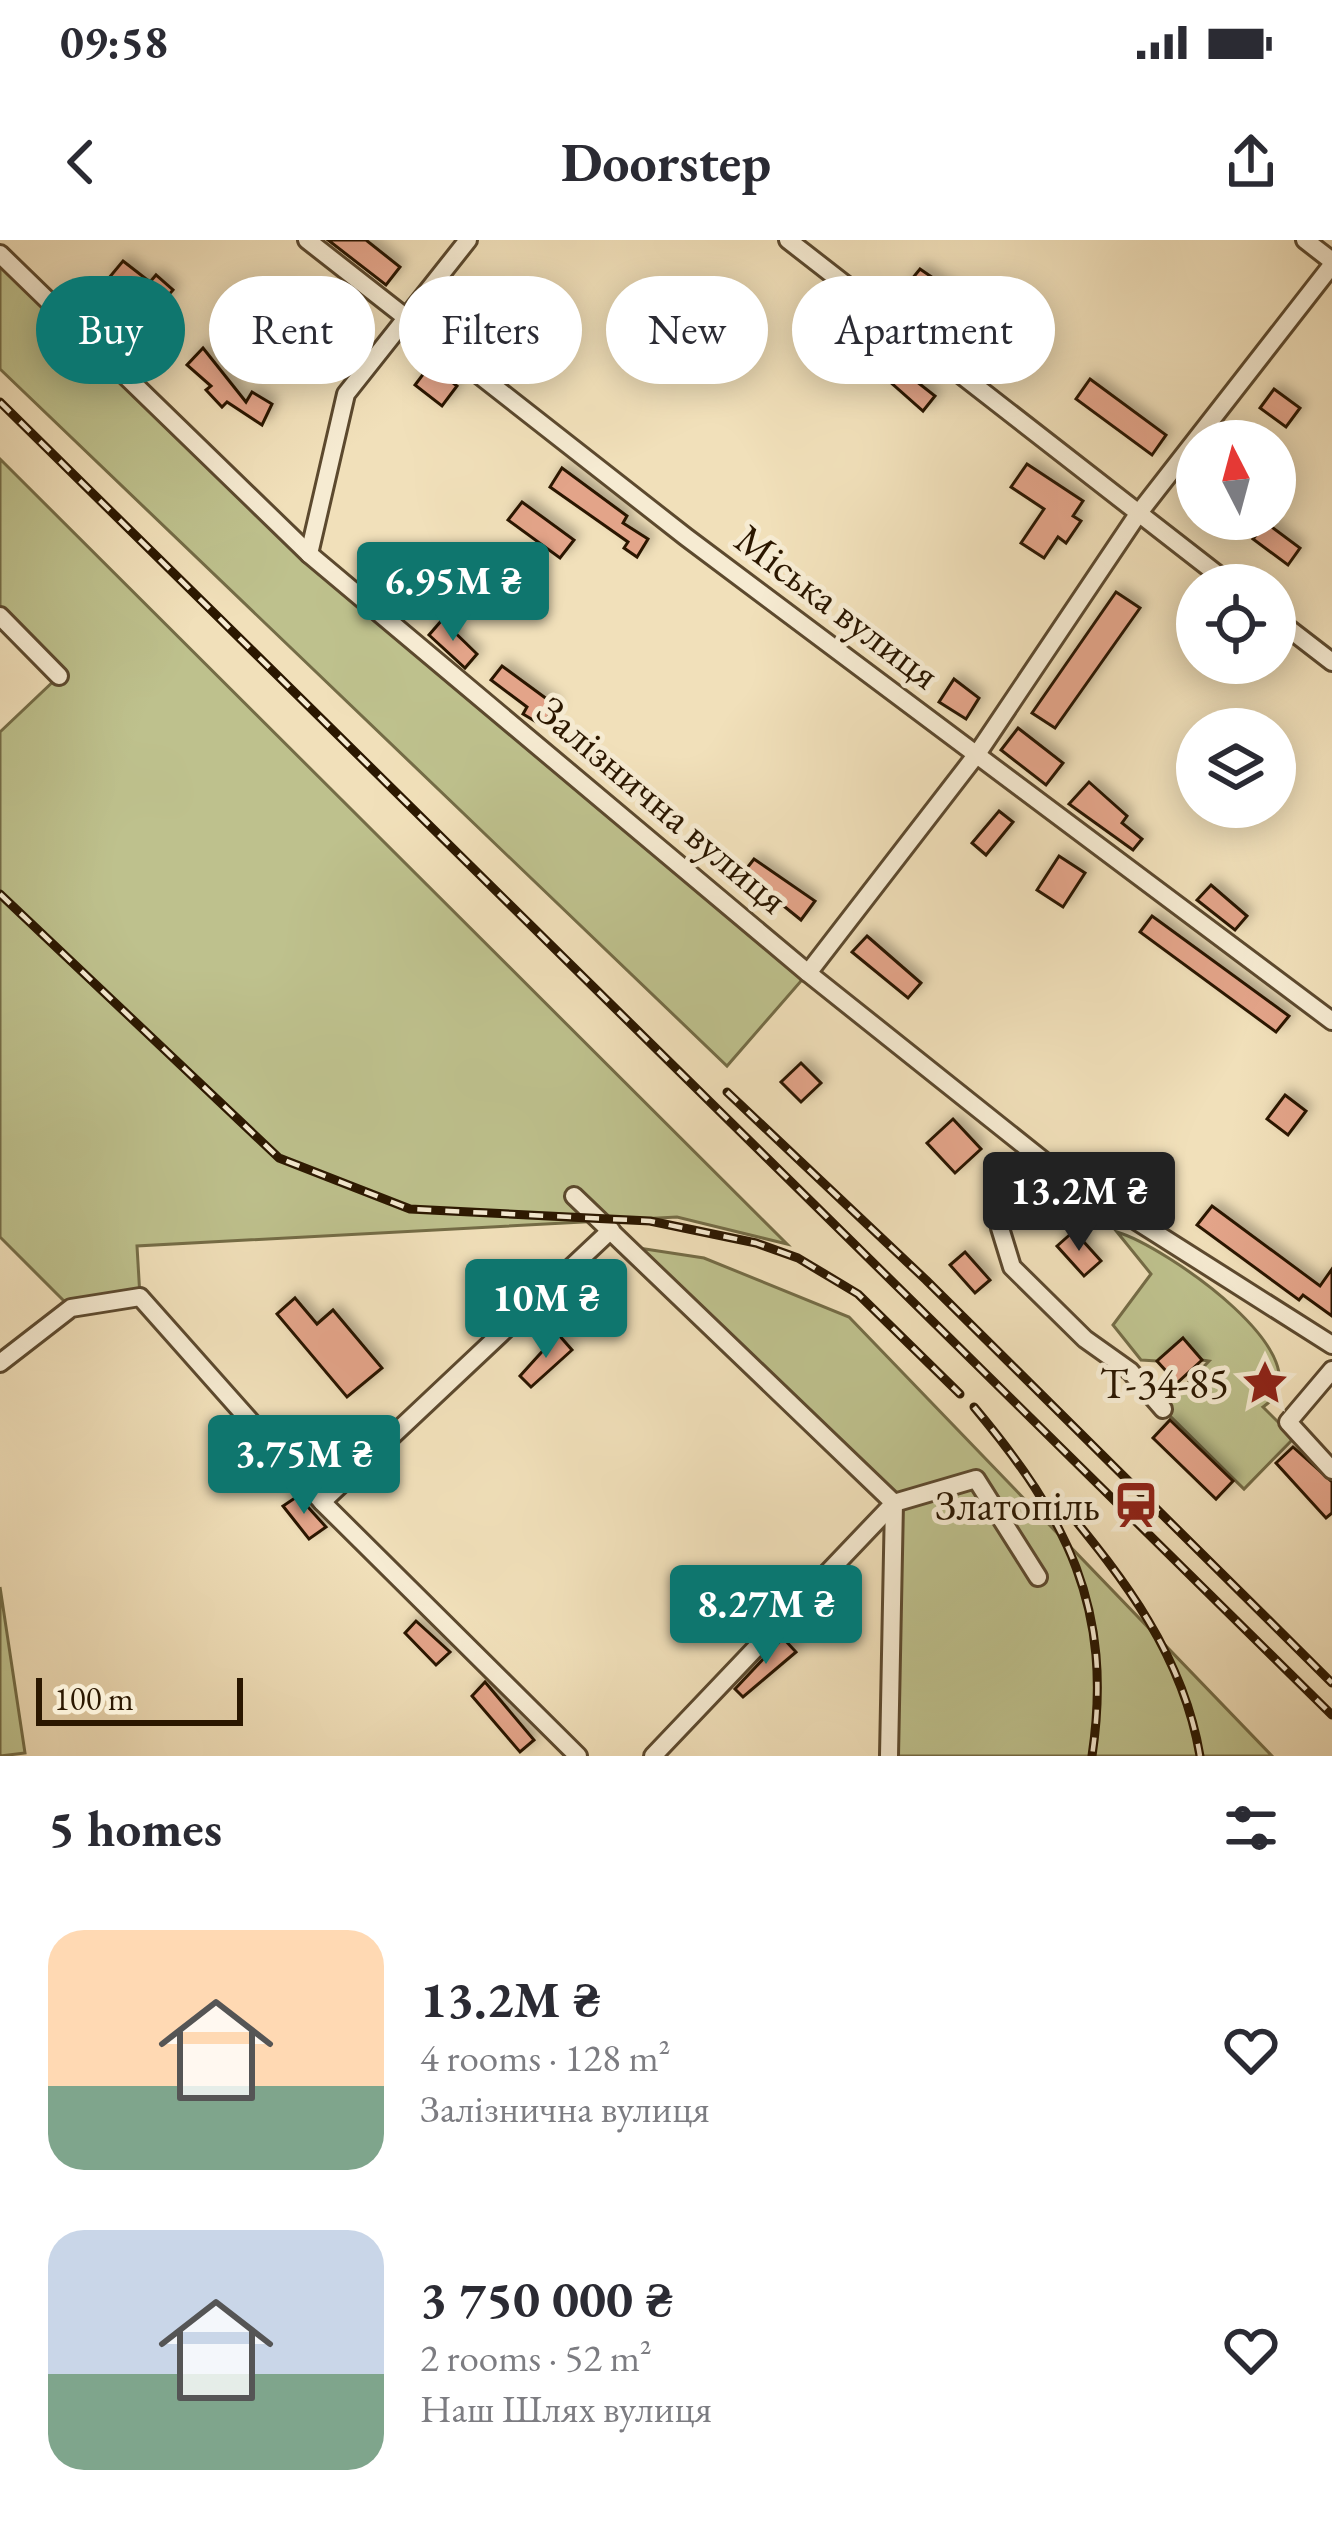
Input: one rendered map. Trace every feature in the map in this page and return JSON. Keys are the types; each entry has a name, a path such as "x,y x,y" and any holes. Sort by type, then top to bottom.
{"street":[{"name":"Міська вулиця","path":"307,240 399,310"},
{"path":"438,276 468,240"},
{"path":"788,240 1203,564"},
{"path":"808,973 977,754 1138,514 1332,263 1305,240"},
{"name":"Залізнична вулиця","path":"0,254 309,554 808,973 1048,1164 1332,1345"},
{"path":"309,554 346,394 399,323"},
{"name":"Міська вулиця","path":"492,384 686,537 1332,1021"},
{"path":"0,616 59,676"},
{"path":"1296,635 1332,662"},
{"path":"1048,1164 1000,1228 1012,1268 1085,1340 1130,1371 1162,1409"},
{"path":"574,1196 894,1502 889,1756"},
{"path":"322,1502 611,1230"},
{"path":"0,1363 70,1308 140,1297 322,1502 578,1756"},
{"path":"1332,1370 1288,1422 1332,1470"},
{"path":"653,1756 894,1502 976,1479 1038,1576"}],"green space":[{"path":"0,254 36,289 36,384 134,384 309,554 808,973 727,1066 0,369"},
{"path":"0,459 787,1244 677,1217 137,1246 140,1297 71,1308 0,1237 0,732 59,676 0,616"},
{"path":"1117,1232 1202,1281 1260,1335 1276,1362 1279,1387 1263,1407 1294,1438 1244,1489 1163,1409 1209,1361 1202,1360 1182,1339 1157,1361 1141,1360 1113,1325 1151,1274"},
{"path":"632,1247 704,1258 849,1317 1272,1756 889,1756 894,1502"},
{"path":"0,1587 25,1753 0,1756"}],"building":[{"path":"328,240 366,240 400,267 386,285"},
{"path":"123,261 142,276 110,276"},
{"path":"203,348 209,356 209,384 232,384 246,402 252,392 272,404 262,425 227,402 222,407 206,390 211,386 187,365"},
{"path":"1090,379 1166,435 1152,455 1076,399"},
{"path":"454,384 457,386 442,406 415,385"},
{"path":"892,384 920,384 935,396 923,411"},
{"path":"1274,389 1300,408 1291,420 1276,420 1260,408"},
{"path":"1027,464 1083,501 1073,516 1081,521 1066,543 1058,537 1044,558 1021,543 1044,509 1011,487"},
{"path":"562,468 627,516 623,523 648,539 637,557 624,548 628,542 550,487"},
{"path":"522,502 574,540 560,558 508,520"},
{"path":"1254,540 1289,540 1300,548 1287,564"},
{"path":"1116,592 1140,608 1055,728 1032,713"},
{"path":"442,620 477,654 465,668 429,635"},
{"path":"502,666 555,705 543,726 523,714 527,707 491,680"},
{"path":"954,679 979,698 966,719 939,702"},
{"path":"1018,728 1063,763 1046,785 1001,750"},
{"path":"1089,782 1127,816 1122,823 1142,839 1133,850 1069,804"},
{"path":"999,811 1013,822 986,855 972,843"},
{"path":"1059,856 1085,873 1063,907 1037,890"},
{"path":"754,859 815,901 801,920 743,873"},
{"path":"1211,885 1247,916 1235,930 1197,900"},
{"path":"1152,916 1289,1016 1276,1032 1140,932"},
{"path":"867,936 921,983 908,998 852,952"},
{"path":"801,1063 821,1083 801,1102 781,1082"},
{"path":"1285,1095 1306,1111 1288,1135 1267,1119"},
{"path":"953,1119 981,1149 955,1173 927,1143"},
{"path":"1212,1206 1320,1286 1332,1269 1332,1316 1303,1295 1299,1300 1197,1225"},
{"path":"1074,1231 1101,1261 1084,1276 1057,1246"},
{"path":"965,1252 990,1280 975,1293 950,1265"},
{"path":"295,1298 317,1324 333,1310 382,1368 347,1397 277,1314"},
{"path":"558,1334 572,1350 531,1387 520,1376"},
{"path":"1183,1338 1202,1360 1177,1383 1157,1361"},
{"path":"1170,1420 1233,1481 1216,1499 1153,1438"},
{"path":"1293,1447 1332,1482 1332,1513 1326,1518 1276,1463"},
{"path":"298,1496 326,1527 309,1539 283,1506"},
{"path":"416,1621 450,1652 436,1665 405,1633"},
{"path":"783,1638 796,1652 743,1697 735,1689"},
{"path":"485,1682 534,1740 520,1752 472,1696"}],"railway":[{"path":"0,402 1332,1715"},
{"path":"0,894 279,1158 410,1209 650,1221 756,1243 798,1258 858,1294 960,1394"},
{"path":"727,1092 926,1280 1332,1683"},
{"path":"974,1407 1035,1488 1076,1568 1096,1655 1092,1756"},
{"path":"1061,1503 1148,1620 1180,1685 1200,1756"}],"place":[{"name":"Т-34-85","path":"1265,1383"},
{"name":"Златопіль","path":"1136,1505"}]}
